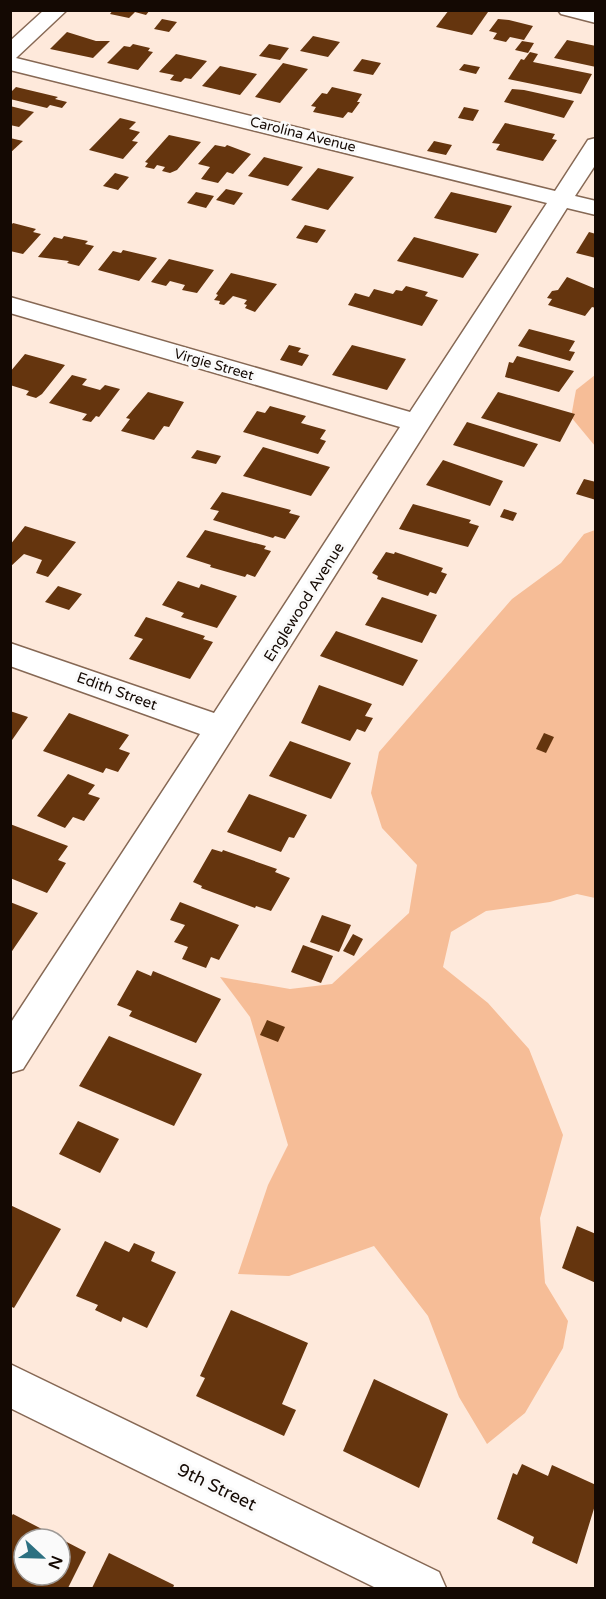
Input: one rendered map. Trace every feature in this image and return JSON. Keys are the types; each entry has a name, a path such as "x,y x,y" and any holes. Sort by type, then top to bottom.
{"street":[{"path":"10,53 57,10"},
{"path":"568,10 596,17"},
{"name":"Carolina Avenue","path":"10,63 596,208"},
{"name":"Englewood Avenue","path":"10,1057 223,729 596,145"},
{"name":"Virgie Street","path":"10,305 417,423"},
{"name":"Edith Street","path":"10,654 223,729"},
{"name":"9th Street","path":"10,1385 423,1588"}],"shaded area":[{"path":"595,375 595,446 571,417 576,390"},
{"path":"595,530 595,898 577,894 550,902 486,911 451,932 443,967 488,1003 529,1049 563,1135 540,1218 545,1283 568,1321 563,1348 525,1413 487,1444 459,1397 428,1316 374,1246 289,1276 238,1274 268,1185 288,1145 250,1017 220,977 290,989 332,984 409,913 417,865 382,828 371,793 379,752 512,599 561,563 584,534"}],"building":[{"path":"113,10 150,10 146,15 135,12 129,18 110,14"},
{"path":"449,10 488,12 472,35 436,27"},
{"path":"162,19 177,22 169,32 154,29"},
{"path":"498,19 533,26 524,40 510,37 506,42 493,39 497,33 489,31"},
{"path":"67,32 96,41 110,41 93,58 50,49"},
{"path":"313,36 340,42 328,57 300,51"},
{"path":"567,40 596,46 596,67 554,58"},
{"path":"522,41 534,43 528,53 515,50"},
{"path":"133,44 150,48 148,51 153,52 138,70 107,63 124,46 130,47"},
{"path":"269,44 289,48 280,60 259,56"},
{"path":"530,52 538,54 533,62 592,74 581,94 508,79 521,59 524,60"},
{"path":"176,54 207,61 191,79 185,78 181,82 170,80 174,75 159,72"},
{"path":"362,59 381,63 373,75 353,71"},
{"path":"283,63 308,69 280,103 255,97"},
{"path":"464,64 480,67 476,74 459,70"},
{"path":"220,66 257,74 240,95 202,86"},
{"path":"16,87 58,97 55,99 67,102 62,108 50,105 47,108 10,99 10,93"},
{"path":"332,87 362,94 357,102 360,102 352,113 348,112 343,118 313,112 316,107 311,106 322,93 327,94"},
{"path":"512,89 574,101 564,118 504,102"},
{"path":"10,106 34,112 19,127 10,125"},
{"path":"464,107 479,110 473,121 458,118"},
{"path":"120,118 136,122 129,129 140,132 132,141 138,142 123,159 89,150"},
{"path":"505,123 555,134 552,139 557,140 543,161 496,150 500,144 492,143"},
{"path":"169,135 201,142 177,170 170,173 162,171 165,167 157,165 154,169 145,167 148,163 145,162"},
{"path":"10,138 23,141 10,153"},
{"path":"434,141 452,145 446,155 427,151"},
{"path":"215,145 225,147 227,145 251,154 233,174 227,172 218,183 201,179 210,167 198,164"},
{"path":"264,157 303,167 288,186 248,176"},
{"path":"318,168 354,177 328,210 291,200"},
{"path":"115,173 129,177 118,190 103,186"},
{"path":"226,189 243,193 234,205 216,200"},
{"path":"196,192 214,196 206,208 187,203"},
{"path":"451,192 512,206 496,233 434,218"},
{"path":"13,223 36,229 33,232 41,234 23,254 10,251 10,226"},
{"path":"305,225 326,230 317,243 296,238"},
{"path":"589,232 596,234 596,258 576,253"},
{"path":"64,236 88,241 85,244 94,246 79,266 67,263 69,261 38,257 54,237 62,239"},
{"path":"414,237 479,254 463,278 397,261"},
{"path":"123,250 157,258 139,281 98,270 113,251 121,253"},
{"path":"169,259 214,270 197,293 182,290 185,285 170,281 166,286 151,282"},
{"path":"231,273 277,284 255,312 245,308 247,305 244,304 247,300 233,296 224,305 219,304 220,301 214,300 218,295 216,294"},
{"path":"567,277 596,289 596,308 592,307 585,316 548,305 552,299 547,298 552,291 558,290"},
{"path":"406,286 428,292 425,296 438,300 422,326 348,305 355,293 369,297 374,289 393,294 396,290 402,291"},
{"path":"529,329 575,341 569,351 575,352 570,361 518,346"},
{"path":"289,345 301,348 298,352 309,355 302,366 280,360"},
{"path":"352,345 406,359 387,390 332,375"},
{"path":"25,354 65,365 42,394 36,398 26,395 29,391 10,385 10,372"},
{"path":"517,356 574,371 559,392 505,377 509,362 513,363"},
{"path":"72,375 87,379 82,385 100,390 105,385 120,389 99,417 96,416 91,422 82,420 87,414 49,403"},
{"path":"148,392 184,402 169,427 164,426 154,440 121,431 130,419 126,418"},
{"path":"498,392 575,414 560,442 481,418"},
{"path":"270,406 306,416 301,423 326,430 320,439 326,441 318,454 243,432 257,411 265,413"},
{"path":"467,422 538,444 524,467 453,445"},
{"path":"263,447 330,467 311,496 243,476"},
{"path":"197,450 221,456 216,464 191,458"},
{"path":"443,460 503,481 490,506 426,485"},
{"path":"584,479 596,482 596,500 576,494"},
{"path":"222,492 291,510 289,513 300,516 285,539 275,536 273,538 213,520 219,511 210,509"},
{"path":"413,504 471,520 469,523 479,526 468,547 399,529"},
{"path":"504,509 517,513 513,521 500,517"},
{"path":"25,526 76,542 48,577 36,573 42,560 24,554 10,567 10,545"},
{"path":"205,530 266,546 264,549 271,551 255,577 247,574 245,577 210,567 211,565 186,557"},
{"path":"386,552 394,554 395,552 443,568 441,572 447,574 436,594 430,592 428,596 377,579 378,576 372,573"},
{"path":"178,581 199,588 201,584 237,596 217,628 181,617 184,613 162,605"},
{"path":"58,586 82,594 69,610 45,602"},
{"path":"382,597 437,615 422,643 365,625"},
{"path":"146,617 205,636 203,639 213,642 190,679 129,659 143,639 134,636"},
{"path":"336,631 418,660 403,686 320,656"},
{"path":"319,685 372,704 365,716 373,718 365,732 357,729 350,741 301,723"},
{"path":"10,711 28,717 10,743"},
{"path":"69,713 129,735 119,749 130,753 118,772 106,768 103,773 43,751"},
{"path":"544,733 554,737 546,753 536,749"},
{"path":"290,741 351,763 331,799 269,776"},
{"path":"68,774 95,785 88,794 100,798 84,821 73,817 65,828 37,816"},
{"path":"249,794 307,815 294,838 289,837 281,852 227,832"},
{"path":"10,824 68,846 58,860 66,863 47,893 10,878"},
{"path":"212,849 222,852 223,850 277,869 275,872 290,878 271,911 256,906 255,908 201,888 202,886 193,882"},
{"path":"10,902 38,913 10,954"},
{"path":"180,902 239,925 219,960 211,957 206,968 182,959 188,947 174,942 185,925 170,920"},
{"path":"322,915 351,925 339,952 310,942"},
{"path":"353,934 363,939 354,956 343,951"},
{"path":"303,945 333,956 321,983 291,972"},
{"path":"137,970 151,976 153,971 221,999 196,1043 129,1016 132,1011 117,1005"},
{"path":"267,1020 285,1027 278,1042 260,1035"},
{"path":"109,1036 202,1074 174,1126 79,1086"},
{"path":"78,1121 119,1139 100,1173 59,1154"},
{"path":"10,1205 61,1229 14,1308 10,1306"},
{"path":"577,1226 596,1234 596,1283 562,1268"},
{"path":"105,1241 129,1252 134,1243 155,1252 151,1261 176,1272 147,1328 123,1317 121,1322 95,1310 98,1305 76,1296"},
{"path":"231,1310 308,1343 282,1404 296,1410 284,1436 196,1396 205,1378 200,1376"},
{"path":"374,1379 448,1414 419,1488 343,1451"},
{"path":"522,1464 548,1476 552,1465 596,1485 596,1502 577,1564 532,1543 534,1537 497,1519 513,1473 517,1475"},
{"path":"13,1514 38,1527 12,1527 12,1587 68,1587 10,1588 10,1518"},
{"path":"72,1545 86,1552 72,1580"},
{"path":"109,1553 174,1585 173,1588 92,1588"}]}
